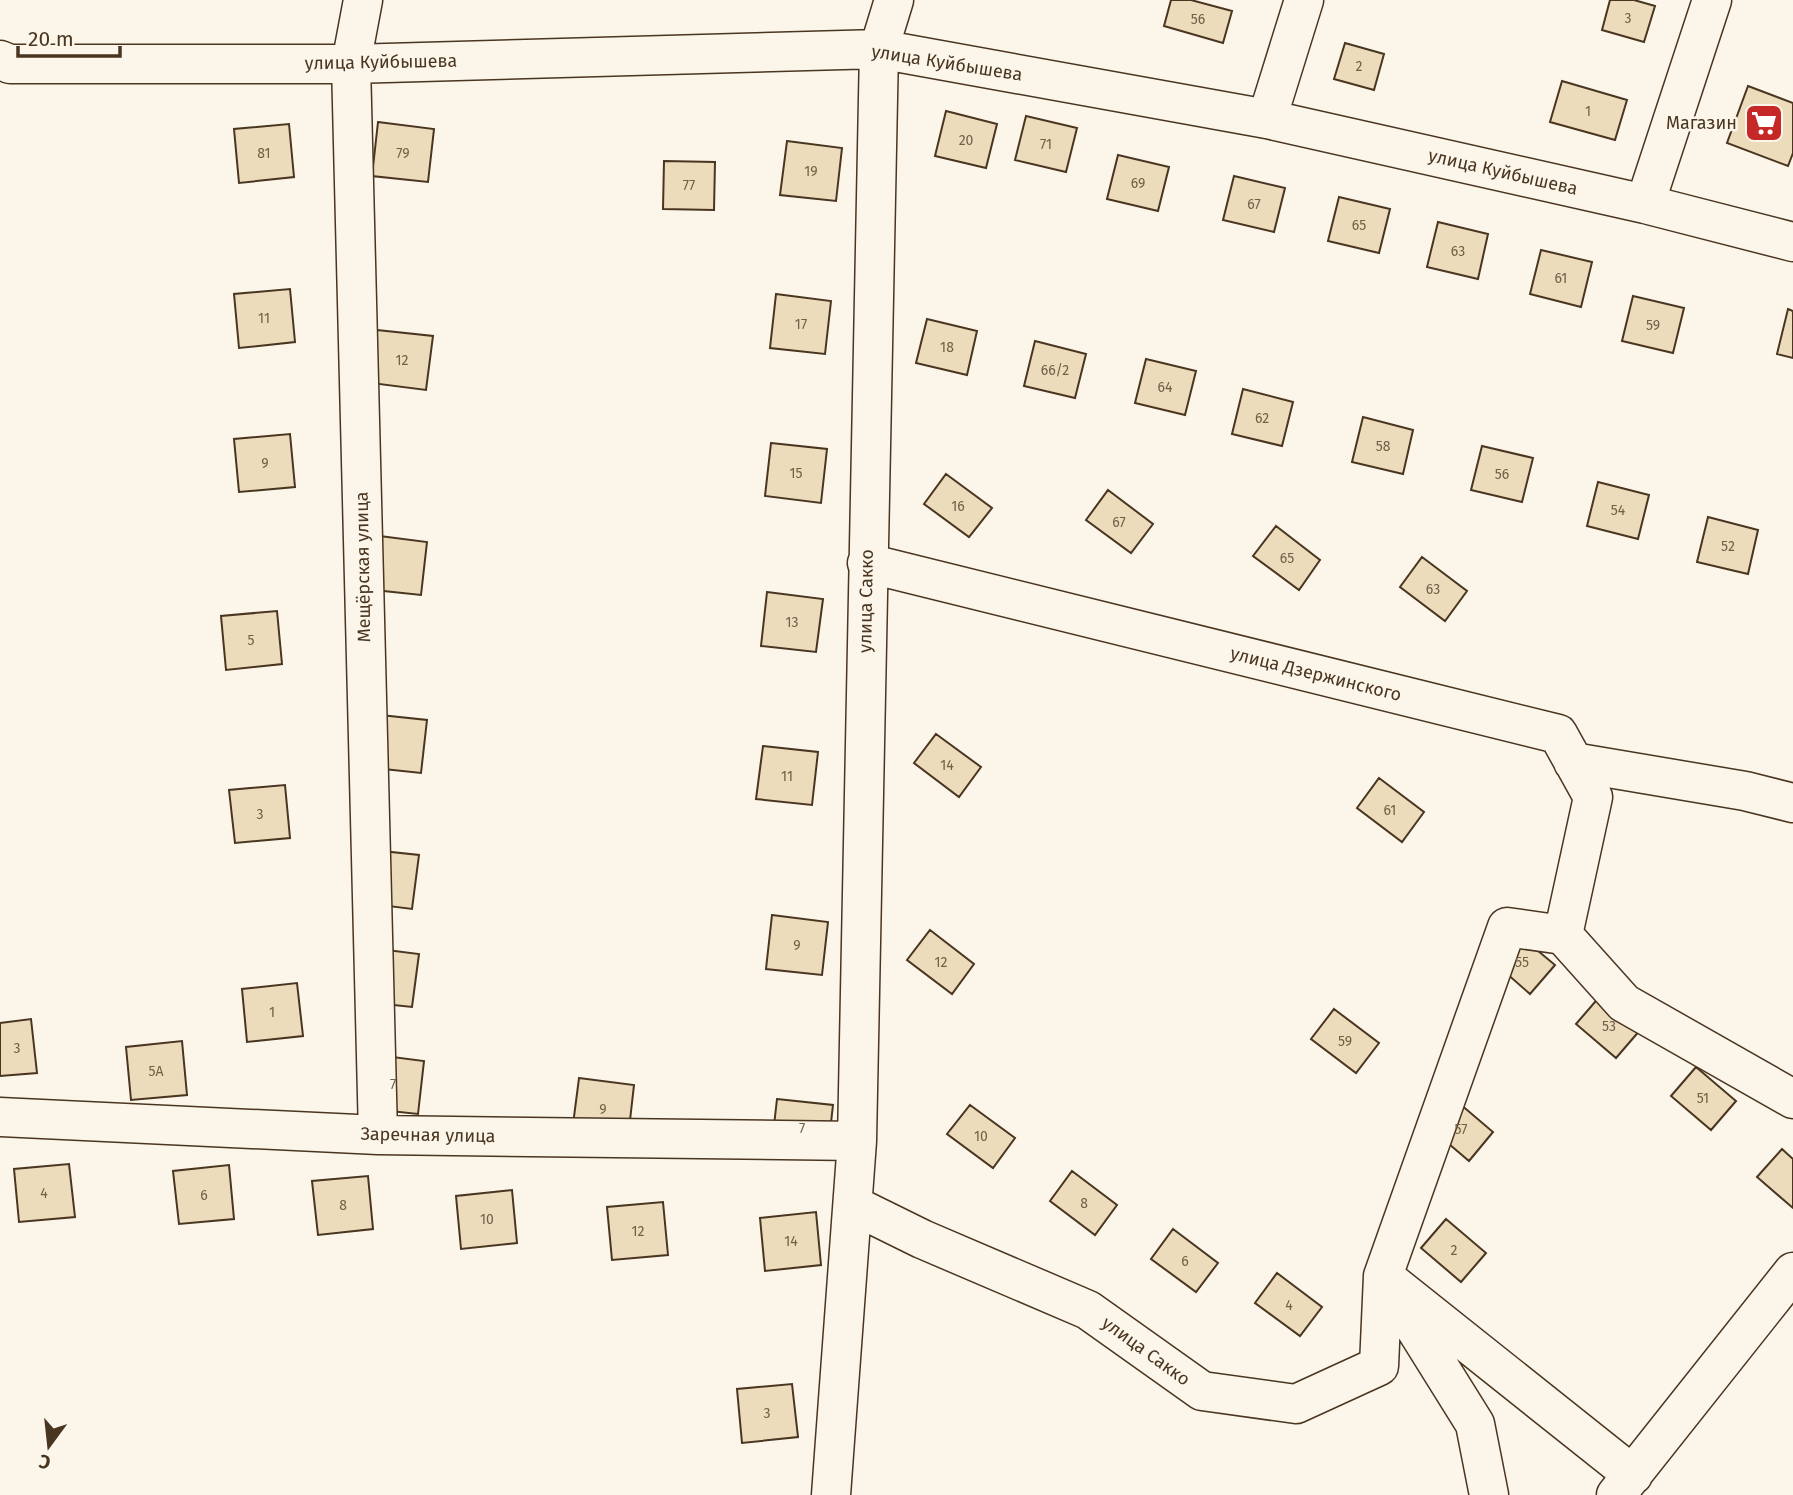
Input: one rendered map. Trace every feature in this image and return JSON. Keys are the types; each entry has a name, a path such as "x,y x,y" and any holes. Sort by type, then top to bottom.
{"street":[{"name":"Мещёрская улица","path":"363,0 351,64 378,1135"},
{"name":"улица Сакко","path":"831,1495 857,1141 879,49 894,0"},
{"path":"1267,119 1304,0"},
{"path":"1644,204 1712,0"},
{"name":"улица Куйбышева","path":"0,60 10,64 351,64 879,49 1267,119 1644,204 1793,242"},
{"name":"улица Дзержинского","path":"867,564 1558,734 1593,797 1563,935"},
{"path":"1573,762 1745,791 1793,803"},
{"path":"1383,1276 1507,927 1563,935 1624,1003 1793,1099"},
{"name":"Заречная улица","path":"0,1117 378,1135 857,1141"},
{"name":"улица Сакко","path":"853,1205 922,1239 1088,1310 1202,1391 1296,1404 1379,1366 1383,1276"},
{"path":"1383,1276 1625,1485 1793,1272"},
{"path":"1383,1276 1475,1424 1489,1495"}],"building":[{"path":"1171,0 1191,0 1232,11 1223,43 1164,26"},
{"path":"1610,0 1634,0 1655,6 1644,42 1602,30"},
{"path":"1345,43 1384,54 1374,90 1334,79"},
{"path":"1562,81 1627,100 1615,140 1550,122"},
{"name":"Магазин","path":"1748,86 1793,103 1793,153 1788,166 1727,143"},
{"path":"946,111 997,124 986,168 935,156"},
{"path":"1026,116 1077,128 1066,172 1015,160"},
{"path":"378,122 434,129 428,182 372,176"},
{"path":"289,124 294,177 239,183 234,129"},
{"path":"787,141 842,148 836,201 780,195"},
{"path":"1118,155 1169,167 1158,211 1107,199"},
{"path":"664,161 715,162 714,210 663,209"},
{"path":"1234,176 1285,188 1274,232 1223,220"},
{"path":"1339,197 1390,209 1379,253 1328,241"},
{"path":"1438,222 1488,234 1478,279 1427,267"},
{"path":"1541,250 1592,262 1581,307 1530,294"},
{"path":"290,289 295,342 239,348 234,294"},
{"path":"776,294 831,301 825,354 770,348"},
{"path":"1633,296 1684,308 1673,353 1622,341"},
{"path":"1788,309 1793,311 1793,358 1777,354"},
{"path":"927,319 977,331 967,375 916,363"},
{"path":"377,330 433,336 426,390 371,383"},
{"path":"1035,341 1086,354 1075,398 1024,386"},
{"path":"1146,359 1196,371 1185,415 1135,403"},
{"path":"1243,389 1293,402 1282,446 1232,434"},
{"path":"1363,417 1413,430 1403,474 1352,462"},
{"path":"290,434 295,487 239,492 234,439"},
{"path":"771,443 827,449 821,503 765,496"},
{"path":"1482,446 1533,458 1522,502 1471,490"},
{"path":"946,474 992,508 969,537 924,504"},
{"path":"1598,482 1649,495 1638,539 1587,526"},
{"path":"1108,490 1153,524 1131,553 1086,520"},
{"path":"1708,517 1758,530 1748,574 1697,562"},
{"path":"1276,526 1320,560 1299,590 1253,556"},
{"path":"372,535 427,542 421,595 365,589"},
{"path":"1422,557 1467,591 1445,621 1400,587"},
{"path":"767,592 823,599 816,652 761,646"},
{"path":"277,611 282,664 226,670 221,616"},
{"path":"371,714 427,720 421,773 365,767"},
{"path":"936,734 981,767 959,797 914,763"},
{"path":"763,746 818,752 812,805 756,799"},
{"path":"1379,778 1424,812 1402,842 1357,808"},
{"path":"285,785 290,838 235,843 229,790"},
{"path":"363,849 419,855 412,909 356,902"},
{"path":"772,915 828,922 822,975 766,969"},
{"path":"930,930 974,964 952,994 907,960"},
{"path":"1514,931 1555,965 1530,994 1490,959"},
{"path":"363,947 419,954 412,1007 356,1001"},
{"path":"297,983 303,1036 247,1042 242,989"},
{"path":"1601,995 1641,1029 1616,1058 1576,1024"},
{"path":"1334,1009 1379,1043 1356,1073 1311,1039"},
{"path":"31,1019 37,1073 0,1076 0,1023"},
{"path":"182,1041 187,1095 131,1100 126,1047"},
{"path":"369,1054 424,1061 418,1114 362,1108"},
{"path":"1696,1067 1736,1101 1711,1130 1671,1096"},
{"path":"579,1078 634,1085 628,1138 572,1132"},
{"path":"1453,1098 1493,1132 1469,1161 1429,1127"},
{"path":"777,1099 833,1105 827,1158 771,1152"},
{"path":"970,1105 1015,1138 993,1168 947,1134"},
{"path":"1782,1149 1793,1159 1793,1208 1757,1177"},
{"path":"69,1164 75,1217 19,1222 14,1169"},
{"path":"229,1165 234,1219 179,1224 173,1171"},
{"path":"1072,1171 1117,1205 1095,1235 1050,1201"},
{"path":"368,1176 373,1229 318,1235 312,1181"},
{"path":"512,1190 517,1243 461,1249 456,1196"},
{"path":"663,1202 668,1255 612,1260 607,1207"},
{"path":"816,1212 821,1265 765,1271 760,1218"},
{"path":"1446,1219 1486,1253 1461,1282 1421,1248"},
{"path":"1173,1229 1218,1263 1196,1292 1151,1259"},
{"path":"1277,1273 1322,1307 1300,1336 1255,1303"},
{"path":"792,1384 798,1437 742,1443 737,1389"}],"place":[{"name":"Магазин","path":"1764,123"}]}
